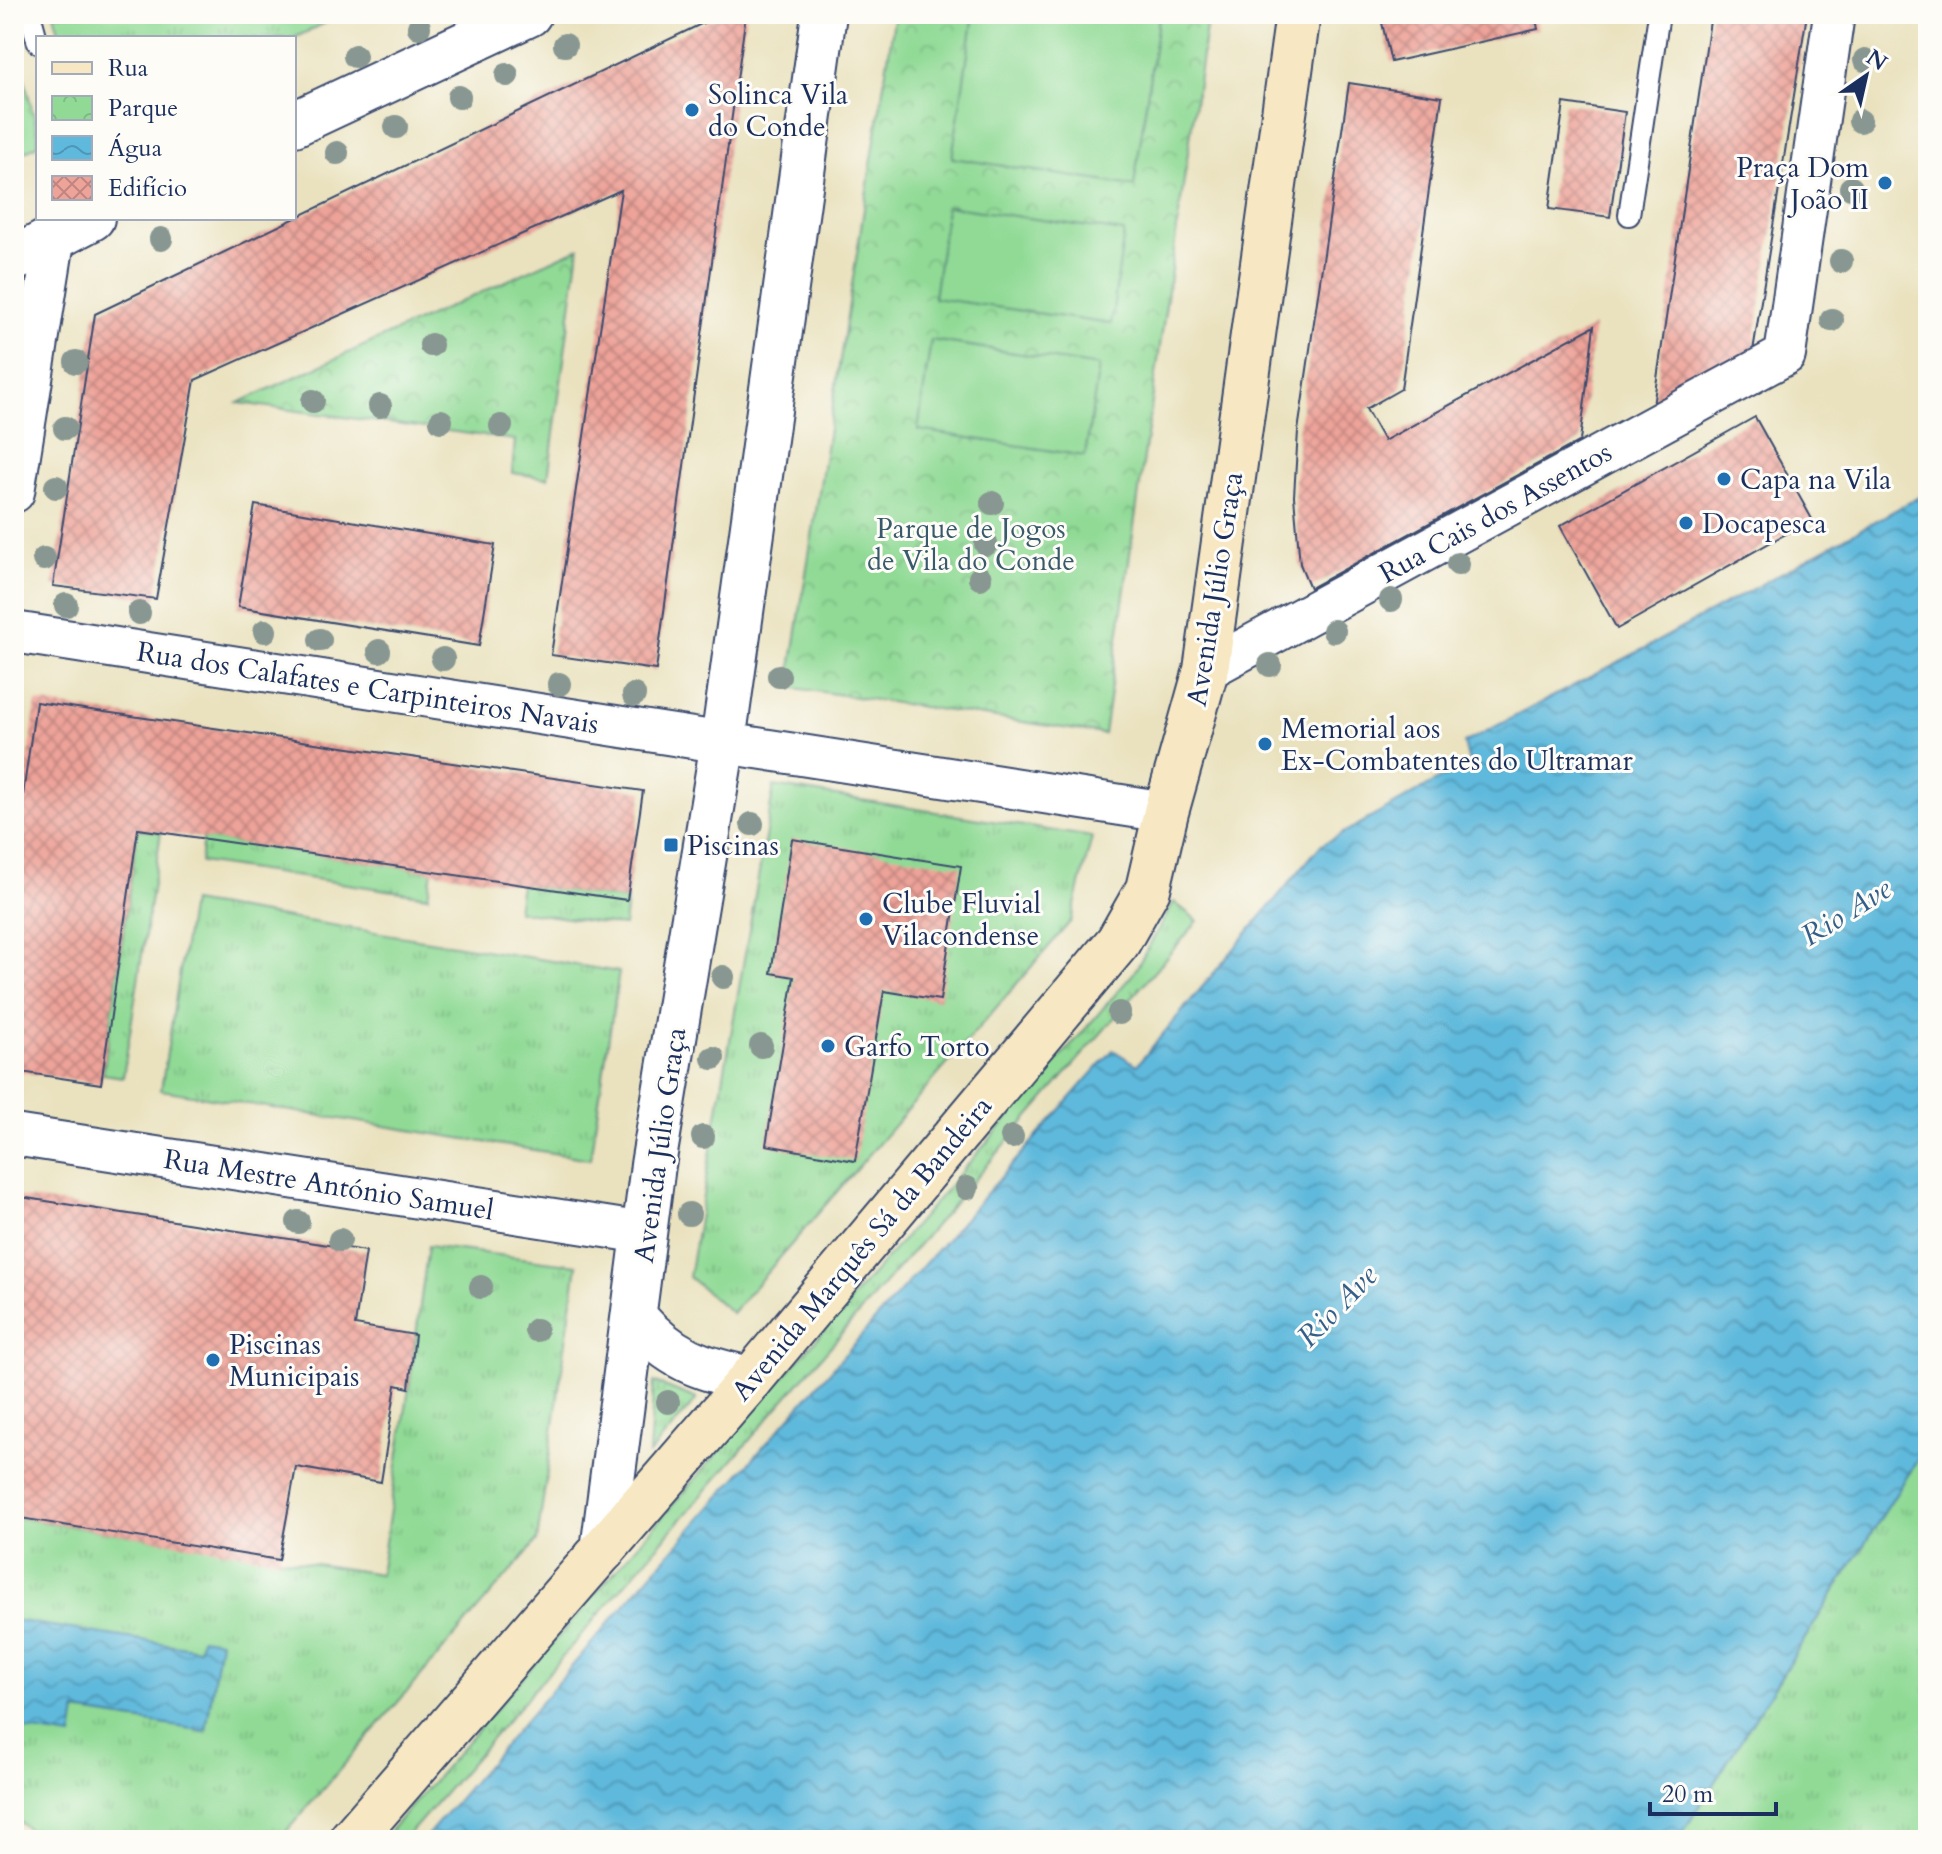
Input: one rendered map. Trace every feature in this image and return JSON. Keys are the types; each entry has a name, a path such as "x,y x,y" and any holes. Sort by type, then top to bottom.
{"main road":[{"name":"Avenida Júlio Graça","path":"1166,812 1206,670 1298,14"},
{"name":"Avenida Marquês Sá da Bandeira","path":"351,1840 751,1379 1118,942 1148,889 1166,812"}],"street":[{"path":"296,123 529,14"},
{"name":"Avenida Júlio Graça","path":"603,1550 644,1233 723,742 824,14"},
{"name":"Rua Cais dos Assentos","path":"1206,670 1785,355 1834,14"},
{"path":"14,259 68,224"},
{"path":"14,492 68,224"},
{"name":"Rua dos Calafates e Carpinteiros Navais","path":"14,632 723,742"},
{"path":"723,742 1166,812"},
{"name":"Rua Mestre António Samuel","path":"14,1135 644,1233"},
{"path":"635,1318 655,1341 683,1359 720,1373 751,1379"}],"lane":[{"path":"30,14 36,36"},
{"path":"1629,215 1659,14"}],"green space":[{"path":"54,14 344,14 296,37 60,36"},
{"name":"Parque de Jogos de Vila do Conde","path":"895,14 1208,14 1104,734 788,687"},
{"path":"974,14 1159,14 1134,186 952,158"},
{"path":"14,37 36,125 36,146 14,157"},
{"path":"947,206 1124,232 1111,324 934,298"},
{"path":"579,248 548,478 512,473 515,440 238,403"},
{"path":"931,340 1099,366 1085,456 918,430"},
{"path":"774,786 1092,837 1071,921 732,1313 689,1277"},
{"path":"138,829 161,832 123,1077 103,1074"},
{"path":"203,838 432,871 428,896 200,862"},
{"path":"521,884 627,900 624,926 517,911"},
{"path":"191,902 619,972 590,1159 161,1090"},
{"path":"1174,902 1198,921 404,1840 382,1840 1133,974"},
{"path":"428,1246 577,1265 537,1541 279,1840 41,1840 14,1817 14,1517 380,1574"},
{"path":"654,1382 697,1399 649,1454"},
{"path":"1928,1443 1928,1840 1678,1840"}],"water":[{"name":"Rio Ave","path":"1928,492 1928,1443 1678,1840 423,1840 632,1596 1113,1050 1137,1065 1320,846 1469,763 1464,743 1649,646"},
{"path":"14,1620 199,1649 201,1638 220,1641 206,1731 76,1711 72,1737 14,1728"}],"building":[{"path":"722,14 746,14 656,670 551,655 621,190 195,380 156,599 53,586 95,314"},
{"path":"1380,14 1535,14 1538,29 1391,62"},
{"path":"1711,14 1807,14 1753,351 1653,406"},
{"path":"1349,83 1442,97 1401,389 1366,409 1384,441 1594,326 1580,441 1310,588 1300,564 1294,496 1298,431"},
{"path":"1564,103 1625,112 1610,217 1549,209"},
{"name":"Docapesca","path":"1755,417 1812,519 1617,629 1560,526"},
{"path":"255,505 495,545 479,646 238,607"},
{"path":"36,702 643,791 627,900 138,829 101,1084 14,1071 14,858"},
{"path":"792,839 961,866 940,1000 884,991 855,1161 766,1145 794,977 771,973"},
{"name":"Piscinas Municipais","path":"14,1196 366,1251 355,1325 415,1335 409,1388 396,1385 381,1482 296,1467 279,1560 14,1517"}],"place":[{"name":"Solinca Vila do Conde","path":"692,110"},
{"name":"Praça Dom João II","path":"1885,183"},
{"name":"Capa na Vila","path":"1724,479"},
{"name":"Docapesca","path":"1686,523"},
{"name":"Memorial aos Ex-Combatentes do Ultramar","path":"1265,744"},
{"name":"Piscinas","path":"671,845"},
{"name":"Clube Fluvial Vilacondense","path":"866,919"},
{"name":"Garfo Torto","path":"828,1046"},
{"name":"Piscinas Municipais","path":"213,1360"}]}
